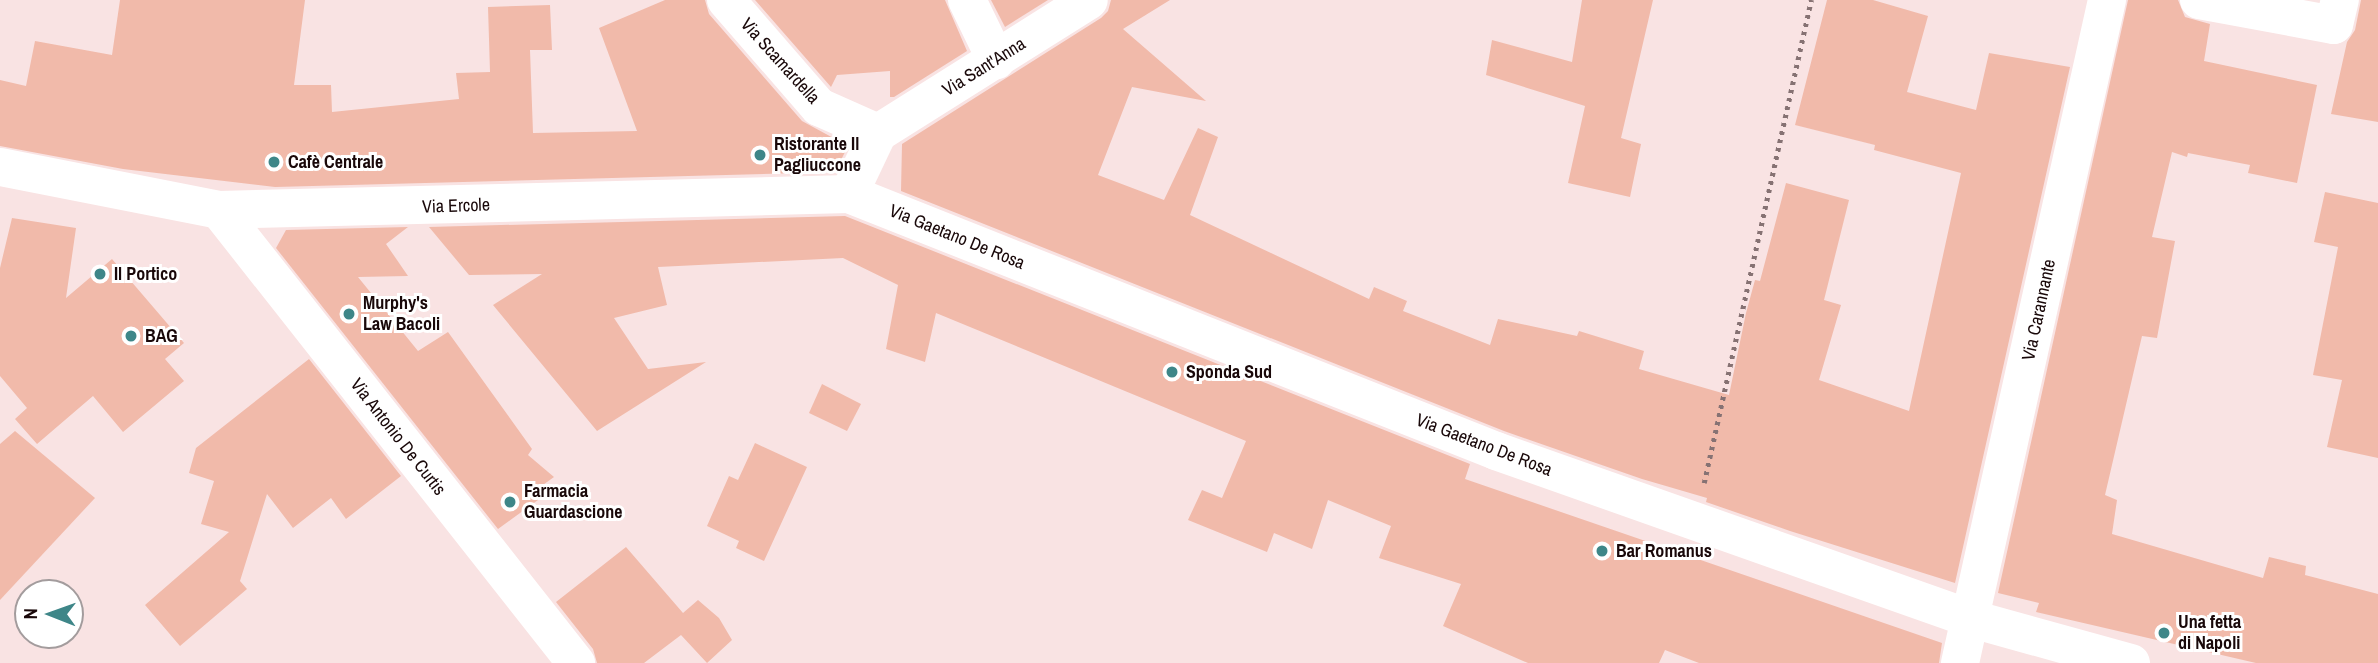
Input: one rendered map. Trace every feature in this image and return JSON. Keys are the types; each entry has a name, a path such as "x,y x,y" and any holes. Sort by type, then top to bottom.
{"street":[{"name":"Via Scamardella","path":"726,0 819,107 878,133"},
{"path":"967,0 996,60"},
{"name":"Via Sant'Anna","path":"878,133 1089,0"},
{"name":"Via Carannante","path":"1960,663 1972,620 2107,0"},
{"path":"2199,0 2334,25 2340,0"},
{"path":"849,194 878,133"},
{"name":"Via Ercole","path":"0,167 219,210 849,194"},
{"name":"Via Gaetano De Rosa","path":"849,194 1496,451 1972,620 2130,663"},
{"name":"Via Antonio De Curtis","path":"219,210 576,663"}],"path":[{"path":"1696,522 1811,0"}],"building":[{"path":"120,0 305,0 294,85 331,85 332,112 459,99 456,73 490,72 488,7 550,5 552,50 530,50 533,133 637,131 599,28 665,0 705,0 709,14 802,121 848,146 835,172 275,187 123,169 0,146 0,80 26,86 35,41 112,55"},
{"path":"755,0 945,0 967,51 894,97 890,97 890,71 837,75 831,87"},
{"path":"991,0 1048,0 1005,27"},
{"path":"1111,0 1170,0 1123,29 1206,101 1132,87 1098,175 1164,200 1198,128 1218,137 1190,215 1369,299 1374,287 1407,301 1403,311 1490,345 1498,319 1577,336 1579,331 1644,351 1639,369 1729,395 1746,313 1755,280 1760,281 1786,183 1849,200 1824,300 1841,305 1819,380 1909,411 1961,173 1874,150 1875,145 1795,125 1827,0 1873,0 1928,16 1907,92 1976,110 1989,53 2070,67 1955,583 1790,531 1706,502 1707,498 1642,479 1504,431 901,191 902,144 1101,18 1108,11"},
{"path":"1582,0 1653,0 1621,138 1641,144 1630,197 1568,183 1585,106 1486,75 1492,40 1572,62"},
{"path":"2128,0 2178,0 2185,17 2210,24 2204,61 2317,85 2297,183 2248,173 2250,165 2188,153 2187,157 2172,152 2152,237 2175,241 2157,338 2142,336 2105,495 2117,500 2112,534 2263,578 2269,557 2306,566 2305,575 2378,594 2378,663 2256,663 2036,612 2039,603 1998,593"},
{"path":"2361,0 2378,0 2378,122 2331,114 2347,42 2355,30"},
{"path":"2325,192 2378,203 2378,458 2327,447 2342,380 2313,375 2338,247 2314,242"},
{"path":"845,216 1470,464 1465,479 1942,643 1939,663 1699,663 1665,650 1659,663 1528,663 1443,626 1461,584 1379,558 1391,526 1328,500 1312,549 1274,533 1267,552 1188,520 1202,490 1222,498 1246,441 936,313 925,362 886,349 898,285 843,258 658,267 667,305 614,318 648,369 706,362 597,431 493,305 542,274 469,275 429,227"},
{"path":"12,218 76,228 66,298 112,259 184,343 165,359 184,381 123,432 93,396 37,444 15,419 27,408 0,376 0,268"},
{"path":"408,227 386,244 408,276 358,277 418,351 448,332 532,449 528,455 554,477 533,492 538,500 498,529 276,248 286,230"},
{"path":"309,359 401,476 346,519 331,498 293,528 267,494 240,581 247,589 180,646 145,605 229,532 201,524 214,481 189,473 196,448"},
{"path":"822,384 861,404 847,431 809,413"},
{"path":"15,431 95,498 20,579 14,579 14,585 0,600 0,444"},
{"path":"755,443 807,467 764,561 736,548 739,541 707,526 729,476 738,480"},
{"path":"626,547 683,613 698,600 719,618 732,640 707,663 681,635 644,663 597,663 593,649 556,602"}],"place":[{"name":"Ristorante Il Pagliuccone","path":"760,155"},
{"name":"Cafè Centrale","path":"274,162"},
{"name":"Il Portico","path":"100,274"},
{"name":"Murphy's Law Bacoli","path":"349,314"},
{"name":"BAG","path":"131,336"},
{"name":"Sponda Sud","path":"1172,372"},
{"name":"Farmacia Guardascione","path":"510,502"},
{"name":"Bar Romanus","path":"1602,551"},
{"name":"Una fetta di Napoli","path":"2164,633"}]}
